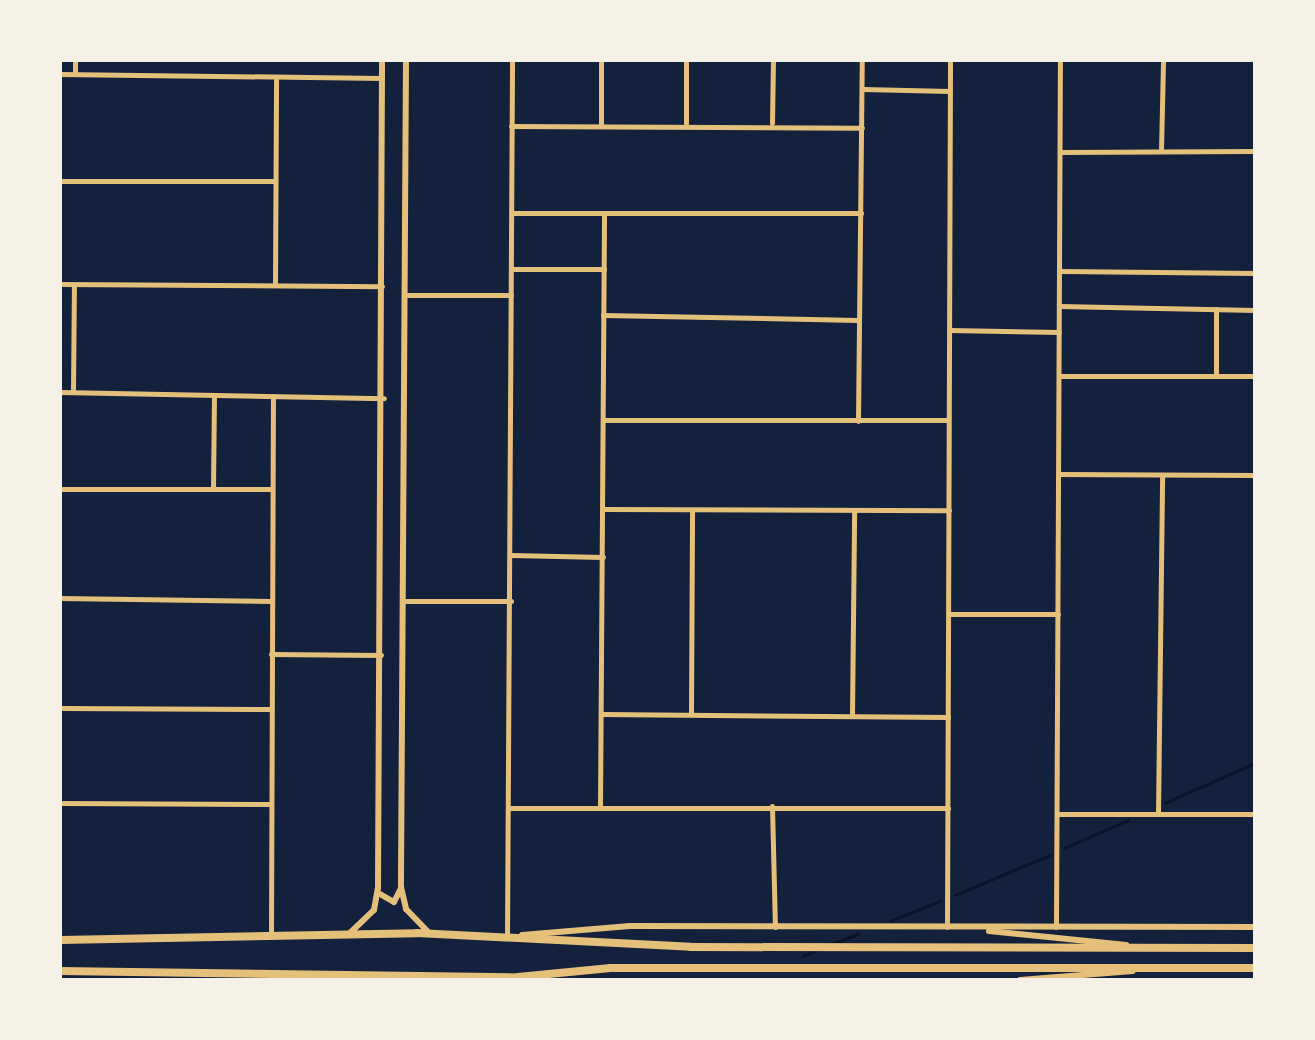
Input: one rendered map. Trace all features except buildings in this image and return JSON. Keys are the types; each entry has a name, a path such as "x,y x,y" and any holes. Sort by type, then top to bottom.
{"main road":[{"path":"60,940 429,933 691,946 1255,948"},
{"path":"60,971 518,978 611,968 1255,968"}],"street":[{"path":"75,74 76,60"},
{"path":"350,933 374,910 378,888 384,398 382,60"},
{"path":"406,60 401,887 406,909 429,933"},
{"path":"512,60 507,937 630,926 1255,928"},
{"path":"600,126 601,60"},
{"path":"686,60 686,123"},
{"path":"772,123 773,60"},
{"path":"858,420 862,60"},
{"path":"947,928 950,60"},
{"path":"1056,928 1060,60"},
{"path":"1161,151 1163,60"},
{"path":"60,74 382,78"},
{"path":"274,283 276,79"},
{"path":"862,89 950,91"},
{"path":"511,126 772,123 862,128"},
{"path":"1061,152 1255,150"},
{"path":"60,181 274,180"},
{"path":"512,213 861,213"},
{"path":"600,807 604,214"},
{"path":"512,269 604,269"},
{"path":"1060,271 1255,272"},
{"path":"60,284 382,286"},
{"path":"73,392 74,284"},
{"path":"405,294 512,294"},
{"path":"1060,306 1255,310"},
{"path":"1216,309 1216,376"},
{"path":"604,315 858,320"},
{"path":"949,330 1060,332"},
{"path":"1060,376 1255,376"},
{"path":"60,392 384,398"},
{"path":"213,488 214,396"},
{"path":"272,934 269,804 273,396"},
{"path":"603,420 948,420"},
{"path":"1059,474 1255,476"},
{"path":"1158,814 1162,475"},
{"path":"60,488 272,489"},
{"path":"604,509 949,510"},
{"path":"691,714 692,510"},
{"path":"852,716 854,512"},
{"path":"510,555 603,557"},
{"path":"60,598 271,601"},
{"path":"404,601 511,601"},
{"path":"948,614 1058,614"},
{"path":"271,654 381,654"},
{"path":"60,708 271,709"},
{"path":"602,714 948,717"},
{"path":"60,803 269,804"},
{"path":"772,806 776,926"},
{"path":"510,808 948,808"},
{"path":"1057,814 1255,814"},
{"path":"378,888 381,898 394,902 401,887"},
{"path":"947,928 1162,948"},
{"path":"1020,980 1176,968"},
{"path":"518,978 549,980"}],"waterway":[{"path":"1165,803 1255,763"},
{"path":"1064,848 1128,820"},
{"path":"955,895 1050,855"},
{"path":"890,921 940,901"},
{"path":"834,943 858,934"},
{"path":"803,956 815,951"}]}
